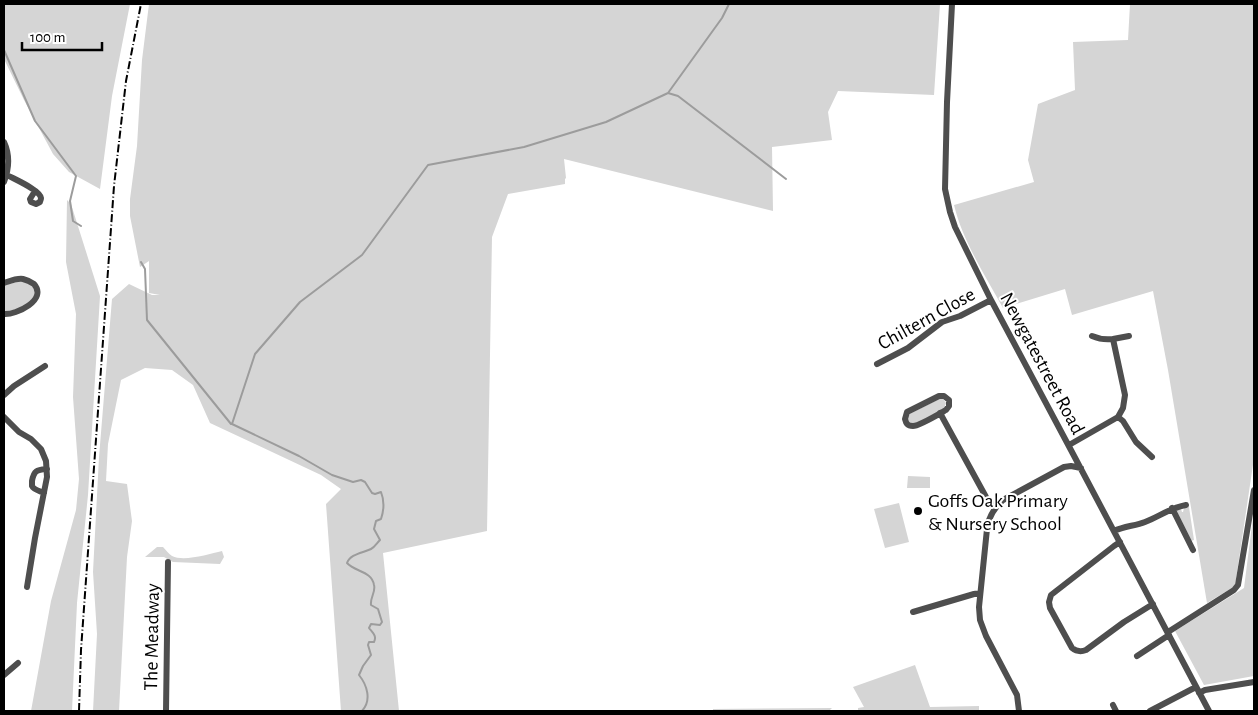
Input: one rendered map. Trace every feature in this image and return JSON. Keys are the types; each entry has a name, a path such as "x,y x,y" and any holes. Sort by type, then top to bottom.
{"street":[{"name":"Newgatestreet Road","path":"952,4 945,189 955,227 990,300 1209,711"},
{"path":"4,142 8,159 5,179 17,180 35,191"},
{"path":"4,283 23,279 32,282 37,292 35,299 26,308 14,313 4,314"},
{"name":"Chiltern Close","path":"877,364 908,348 942,322 960,316 990,300"},
{"path":"1092,336 1105,340 1129,336"},
{"path":"1066,466 1070,448 1118,416 1123,408 1125,395 1113,339"},
{"path":"4,395 14,386 45,366"},
{"path":"942,396 947,398 949,403 946,410 940,413 916,426 910,426 905,422 907,412 942,396"},
{"path":"940,413 986,497 996,506"},
{"path":"1118,416 1136,442 1152,457"},
{"path":"4,417 19,432 36,444 45,458 47,469 27,587"},
{"path":"1019,711 1017,695 982,627 979,614 987,529 991,514 1003,500 1066,466 1081,468"},
{"path":"44,493 34,488 32,483 34,473 37,470 47,469"},
{"path":"1137,656 1234,590 1238,585 1254,490"},
{"path":"1114,531 1122,527 1145,522 1172,508 1186,505"},
{"path":"1172,508 1192,550"},
{"path":"1120,542 1052,595 1048,602 1050,608 1072,648 1082,652 1153,604"},
{"name":"The Meadway","path":"166,711 168,562"},
{"path":"913,612 980,593"},
{"path":"4,675 18,663"},
{"path":"1150,711 1198,690 1254,682"}],"shaded area":[{"path":"4,4 130,4 112,96 100,189 69,172 53,154 24,100 4,59"},
{"path":"149,4 940,4 934,95 838,91 828,112 832,140 772,147 773,211 564,159 565,184 508,194 492,237 487,531 383,553 399,711 341,711 326,504 341,489 321,475 210,423 193,385 172,370 145,368 121,380 108,444 106,481 127,484 132,521 127,557 119,711 93,711 97,634 93,572 99,457 112,299 129,284 152,295 160,295 149,293 149,261 140,267 130,216 130,199 137,146 142,60"},
{"path":"1130,4 1254,4 1254,458 1235,586 1207,603 1153,291 1072,315 1065,289 1003,308 969,245 954,205 1034,182 1028,160 1038,104 1075,90 1073,42 1128,40"},
{"path":"67,200 71,204 100,296 88,495 77,603 72,711 31,711 51,601 76,510 79,479 73,397 76,314 66,262"},
{"path":"23,281 31,284 35,290 34,296 28,304 4,312 4,285"},
{"path":"939,399 943,399 946,403 944,409 915,424 908,422 910,414"},
{"path":"908,476 930,477 930,488 907,488"},
{"path":"899,503 909,542 885,548 874,509"},
{"path":"1189,507 1194,540 1191,541 1176,509 1181,509 1183,512 1184,508"},
{"path":"1254,509 1254,676 1204,685 1175,631 1244,588"},
{"path":"157,547 163,547 177,558 197,557 222,551 224,557 220,564 173,562 164,557 145,557"},
{"path":"915,665 930,707 979,706 979,711 858,711 858,708 864,707 853,687"},
{"path":"832,708 829,711 713,711 713,709"}],"waterway":[{"path":"362,711 368,697 364,683 359,675 371,655 369,642 374,642 375,638 369,628 371,624 380,625 382,622 378,609 371,605 374,592 373,580 367,574 347,563 354,556 372,548 380,540 374,529 376,521 381,519 384,506 381,492 372,493 365,482 361,480 353,482 332,475 299,456 232,424 255,354 300,302 362,255 428,165 524,147 606,122 668,93 722,18 729,4"},
{"path":"4,50 35,121 76,176 70,201 73,221 81,226"},
{"path":"668,93 678,96 786,179"},
{"path":"141,262 145,269 147,320 231,424"}],"railway":[{"path":"79,711 81,650 114,186 126,81 141,4"}],"place":[{"name":"Goffs Oak Primary & Nursery School","path":"918,511"}]}
